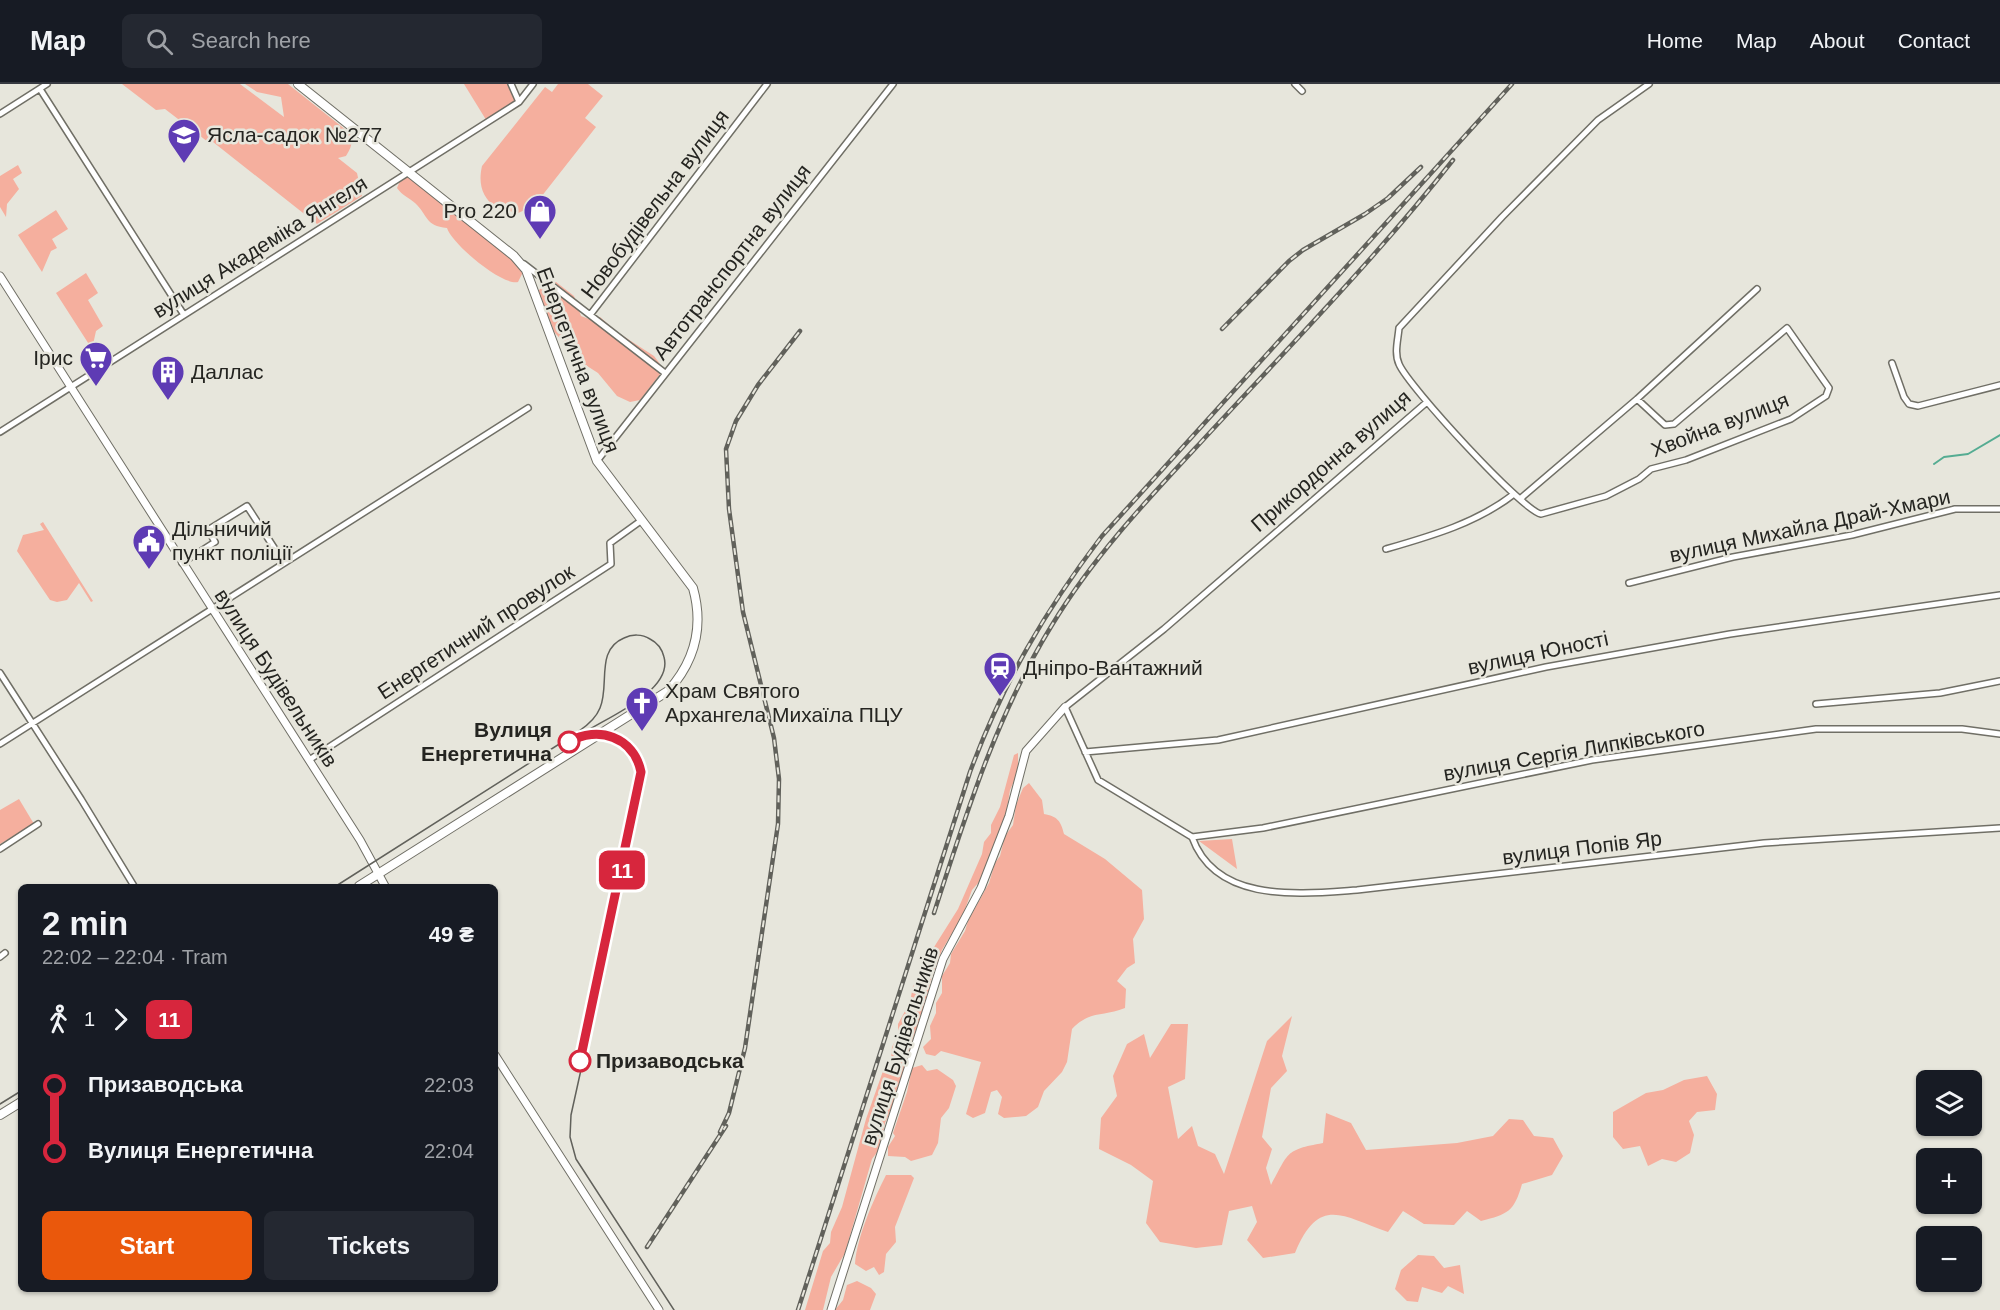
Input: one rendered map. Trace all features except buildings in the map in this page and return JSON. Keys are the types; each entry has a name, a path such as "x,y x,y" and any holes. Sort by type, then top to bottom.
{"main road":[{"name":"Енергетична вулиця","path":"298,84 514,256 532,281 597,462 693,588 697,602 698,624 695,644 688,664 668,691 379,873"},
{"path":"362,884 379,873"},
{"path":"0,1115 18,1104"}],"street":[{"path":"0,114 47,84"},
{"path":"511,84 519,102"},
{"name":"вулиця Академіка Янгеля","path":"0,432 519,102 533,84"},
{"name":"Новобудівельна вулиця","path":"590,315 767,84"},
{"name":"Автотранспортна вулиця","path":"597,462 893,84"},
{"path":"1295,84 1302,90"},
{"name":"Прикордонна вулиця","path":"1065,707 1164,628 1426,402 1399,364 1396,348 1399,328 1598,120 1649,84"},
{"path":"40,89 184,315"},
{"name":"Енергетична вулиця","path":"514,256 665,373"},
{"name":"вулиця Будівельників","path":"0,276 309,760 384,884"},
{"path":"1426,402 1520,499 1637,399 1757,289"},
{"name":"Хвойна вулиця","path":"1520,499 1534,513 1541,514 1606,496 1640,479 1651,469 1686,460 1791,419 1826,396 1828,388 1787,328 1674,424 1665,425 1637,399"},
{"path":"1892,363 1904,397 1909,404 1918,405 2000,385"},
{"path":"0,744 528,408"},
{"path":"1386,549 1443,532 1497,507 1514,494"},
{"path":"182,563 215,542 208,530 247,506 284,563"},
{"name":"вулиця Михайла Драй-Хмари","path":"1629,583 1733,557 1852,535 1955,509 2000,509"},
{"name":"Енергетичний провулок","path":"309,760 611,564 610,543 642,520"},
{"name":"вулиця Юності","path":"1085,752 1218,740 1557,665 1730,634 2000,595"},
{"path":"0,673 133,884"},
{"path":"1816,704 1940,693 2000,681"},
{"path":"1065,707 1098,780 1192,837"},
{"name":"вулиця Будівельників","path":"831,1310 944,959 981,888 1005,827 1026,751 1065,707"},
{"name":"вулиця Сергія Липківського","path":"1192,837 1263,828 1592,760 1815,729 1962,729 2000,734"},
{"path":"0,849 38,824"},
{"name":"вулиця Попів Яр","path":"1192,837 1199,856 1221,874 1254,890 1295,894 1357,890 1764,843 2000,828"},
{"path":"498,1060 659,1310"}],"shaded area":[{"path":"122,84 240,84 284,117 281,97 257,92 245,84 288,84 351,134 352,143 348,153 338,158 357,173 362,196 317,224 213,142 208,142 165,109 156,110"},
{"path":"464,84 511,84 519,102 488,123"},
{"path":"558,84 588,84 603,96 585,118 596,127 534,206 518,213 496,208 482,190 482,166 545,87 552,92"},
{"path":"18,165 22,173 13,179 19,189 7,204 6,217 0,207 0,176"},
{"path":"408,176 434,188 446,201 522,260 525,268 518,282 501,278 490,271 458,244 447,228 431,222 415,203 397,188 400,181"},
{"path":"56,210 68,229 52,239 57,248 51,251 42,272 18,235"},
{"path":"86,273 98,293 88,300 103,326 96,331 92,349 56,293"},
{"path":"556,282 574,296 581,316 589,319 600,317 617,332 654,356 660,364 661,373 640,400 630,402 617,396 598,373 584,364 554,332 551,323 540,311 536,301 539,290 545,285"},
{"path":"43,522 93,601 91,602 79,583 67,600 57,602 50,600 17,551 23,535 44,530 40,524"},
{"path":"1018,753 1018,772 1010,790 1006,815 979,882 972,890 963,915 942,950 931,979 928,1000 911,1043 878,1151 872,1159 845,1253 831,1277 823,1310 805,1310 823,1251 830,1243 831,1232 842,1207 866,1119 883,1071 891,1059 892,1047 898,1035 898,1024 910,1002 913,986 924,963 958,909 982,854 984,842 991,833 991,825 1000,807 1014,755"},
{"path":"1029,783 1042,800 1044,814 1058,820 1064,834 1105,859 1142,890 1144,919 1133,939 1135,963 1127,968 1117,981 1126,989 1125,1008 1091,1016 1072,1029 1067,1062 1062,1072 1044,1091 1038,1107 1026,1116 1004,1118 998,1114 1002,1097 997,1090 991,1092 985,1113 973,1118 966,1114 981,1062 941,1051 935,1056 926,1054 923,1047 931,1039 930,1026 936,1013 936,1003 942,993 942,976 950,963 951,954 989,883 1005,836 1013,825 1016,805 1023,788"},
{"path":"19,799 34,824 0,844 0,810"},
{"path":"1232,839 1237,869 1199,841"},
{"path":"1292,1016 1282,1056 1287,1071 1271,1088 1262,1137 1272,1149 1266,1168 1271,1185 1289,1155 1301,1148 1323,1143 1326,1113 1351,1123 1366,1150 1457,1143 1493,1136 1509,1119 1523,1120 1534,1136 1553,1138 1563,1156 1552,1175 1522,1184 1513,1206 1504,1214 1481,1221 1467,1211 1454,1225 1424,1224 1403,1211 1388,1232 1345,1216 1333,1215 1323,1217 1313,1223 1295,1253 1263,1258 1247,1240 1257,1222 1252,1206 1229,1211 1222,1245 1196,1248 1160,1242 1146,1223 1153,1181 1131,1165 1099,1149 1101,1118 1117,1096 1113,1076 1127,1044 1144,1034 1150,1058 1171,1024 1188,1024 1185,1079 1168,1087 1178,1139 1192,1126 1198,1146 1215,1154 1224,1174 1267,1041"},
{"path":"922,1065 927,1071 937,1069 953,1080 956,1086 949,1108 941,1118 938,1143 932,1155 911,1161 905,1157 888,1156 888,1147 895,1136 893,1133 907,1092 912,1068"},
{"path":"1707,1076 1717,1094 1715,1110 1697,1112 1689,1121 1694,1135 1690,1153 1676,1162 1662,1159 1648,1166 1640,1146 1623,1149 1613,1137 1613,1112 1646,1093 1663,1090 1684,1080"},
{"path":"886,1175 911,1175 914,1178 895,1227 896,1242 886,1254 884,1272 879,1275 874,1267 866,1271 855,1264 856,1253 871,1206"},
{"path":"1418,1255 1434,1256 1444,1268 1460,1265 1464,1294 1448,1286 1442,1293 1422,1287 1418,1302 1407,1301 1395,1289 1401,1270"},
{"path":"857,1281 871,1288 876,1294 870,1310 835,1310 843,1300 847,1285"}],"waterway":[{"path":"1934,464 1944,457 1968,454 2000,435"}],"tram line":[{"path":"579,731 591,721 600,708 609,651 615,644 627,637 637,635 655,642 664,657 664,669 659,680 639,700 590,729"},
{"path":"339,884 575,734 588,731 612,733 632,745 644,766 645,780 571,1115 570,1137 576,1159 674,1310"},
{"name":"11","path":"569,742 582,735 593,733 614,737 628,747 635,756 641,772 639,792 580,1061"},
{"path":"0,1104 18,1093"}],"railway":[{"path":"798,1310 970,772 996,708 1043,621 1102,536 1512,84"},
{"path":"934,913 984,765 999,729 1032,659 1068,600 1103,552 1142,507 1362,268 1453,160"},
{"path":"1222,329 1289,261 1388,198 1421,167"},
{"path":"720,1132 729,1113 745,1048 778,824 779,779 774,738 743,612 729,509 726,449 736,421 758,385 800,331"},
{"path":"647,1247 726,1126"}],"place":[{"name":"Ясла-садок №277","path":"184,164"},
{"name":"Pro 220","path":"540,240"},
{"name":"Ірис","path":"96,387"},
{"name":"Даллас","path":"168,401"},
{"name":"Дільничий пункт поліції","path":"149,570"},
{"name":"Дніпро-Вантажний","path":"1000,697"},
{"name":"Храм Святого Архангела Михаїла ПЦУ","path":"642,732"},
{"name":"Вулиця Енергетична","path":"569,742"},
{"name":"Призаводська","path":"580,1061"}]}
